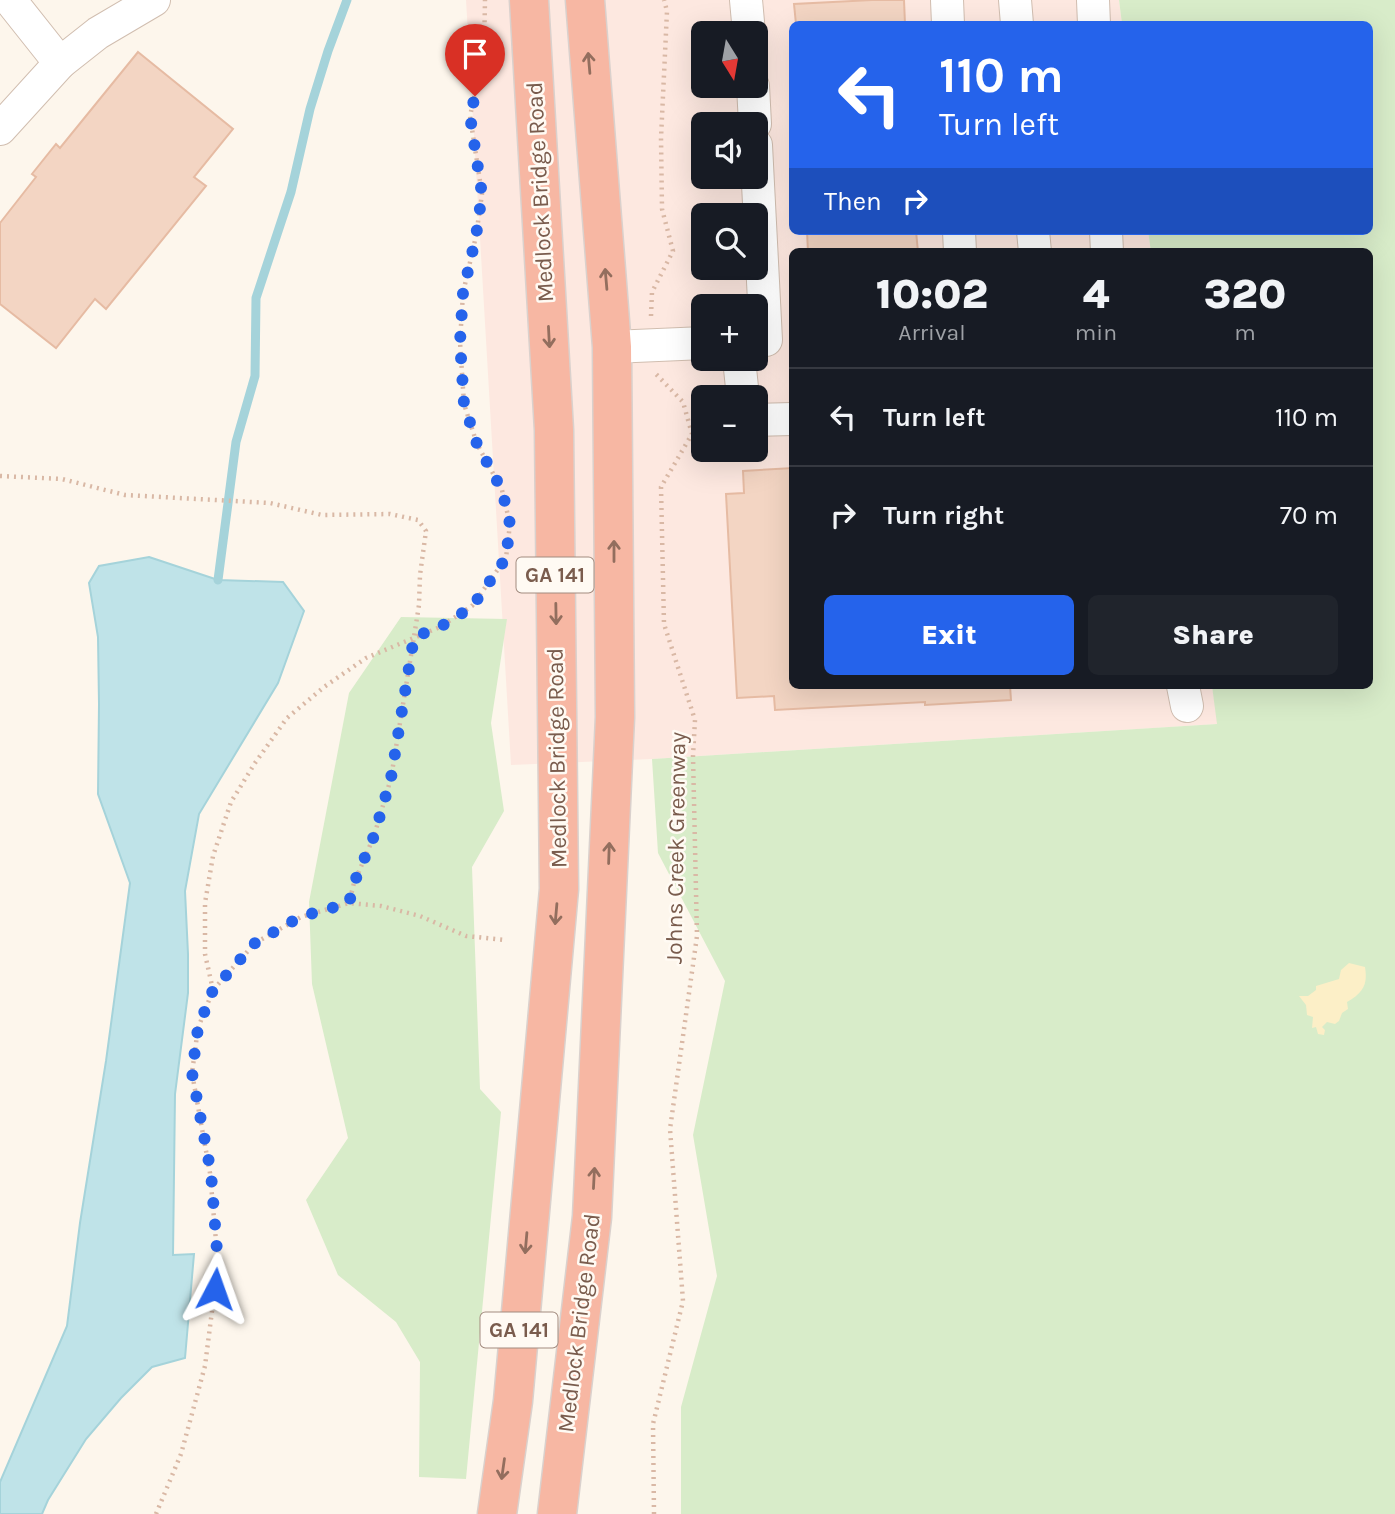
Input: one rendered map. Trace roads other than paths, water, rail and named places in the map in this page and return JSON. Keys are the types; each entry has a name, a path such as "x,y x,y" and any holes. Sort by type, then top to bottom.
{"highway":[{"name":"Medlock Bridge Road","path":"496,1512 513,1401 559,889 554,430 529,0"},
{"name":"Medlock Bridge Road","path":"557,1514 592,1217 615,717 612,347 587,43 586,0"}],"lane":[{"path":"0,129 60,63 98,33 154,0"},
{"path":"746,0 748,21"},
{"path":"947,0 948,21"},
{"path":"1015,0 1017,21"},
{"path":"1093,0 1094,21"},
{"path":"10,5 60,63"},
{"path":"760,189 772,340"},
{"path":"612,347 691,343"},
{"path":"768,420 789,419"}],"water":[{"path":"149,557 218,580 283,582 304,611 278,683 199,814 185,891 188,993 175,1094 173,1255 194,1254 185,1358 152,1367 121,1398 86,1439 42,1514 0,1514 0,1482 67,1326 130,883 98,794 98,637 89,583 99,566"}],"waterway":[{"path":"218,580 236,442 255,376 256,298 291,192 310,109 347,0"}]}
